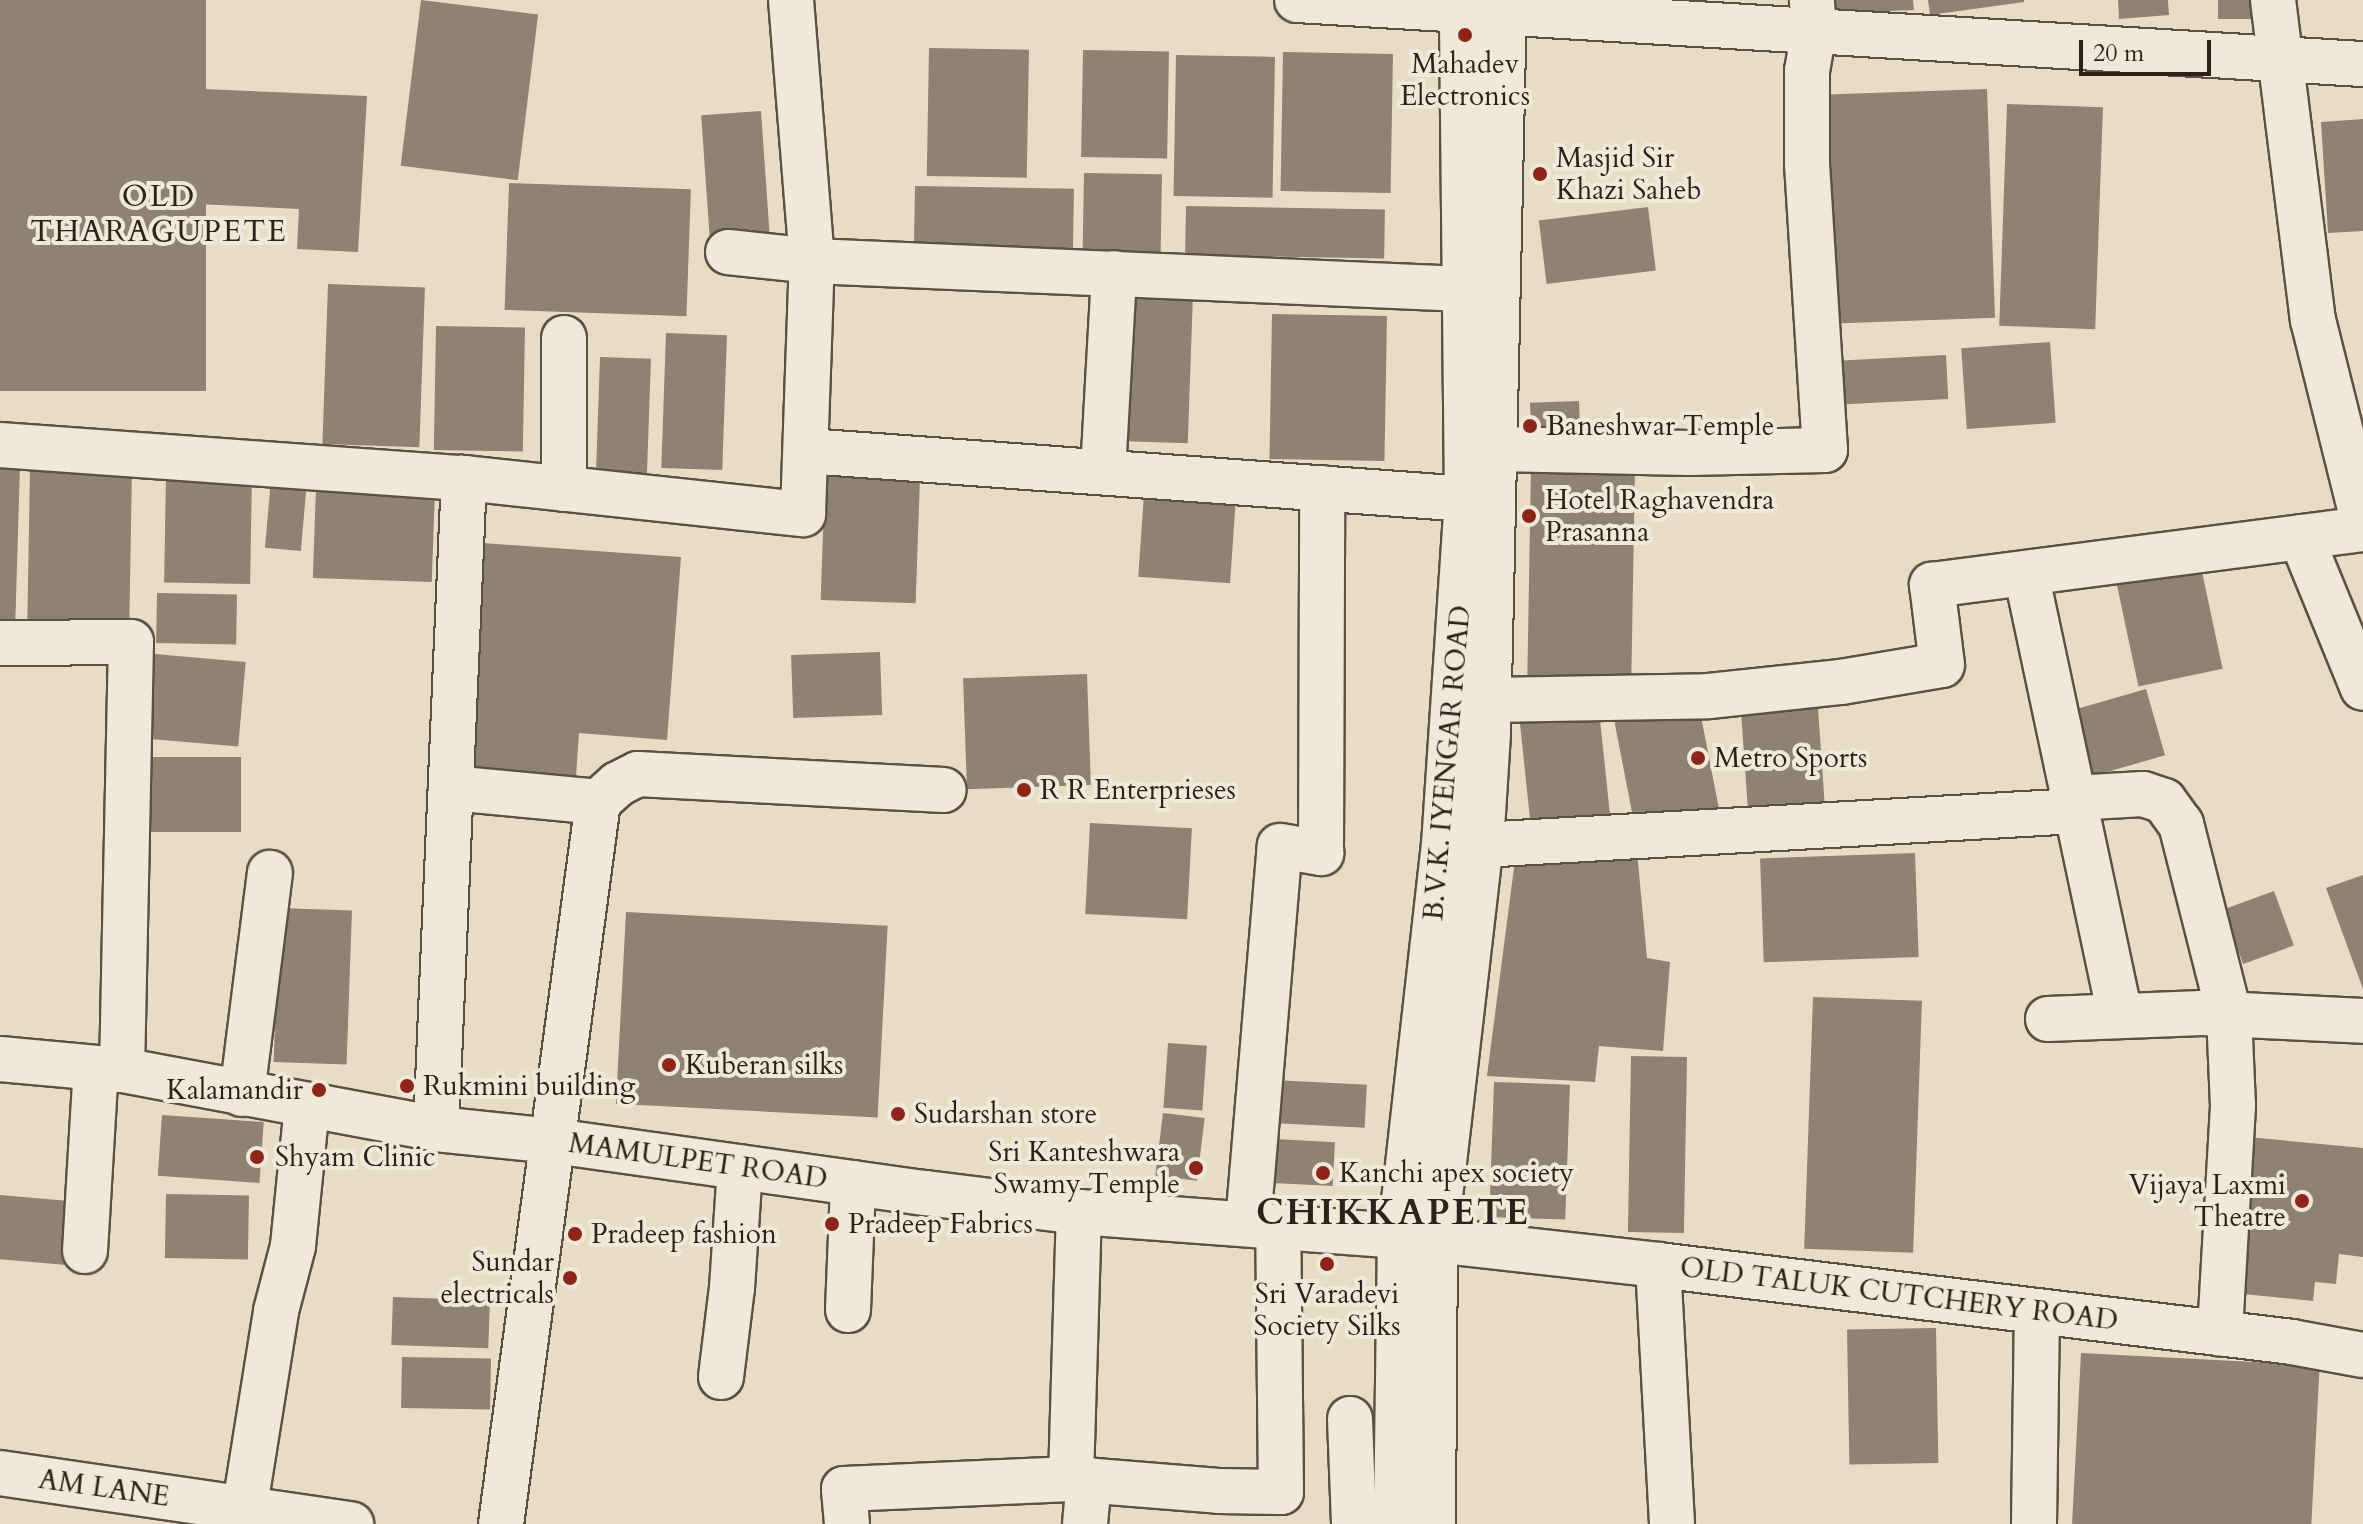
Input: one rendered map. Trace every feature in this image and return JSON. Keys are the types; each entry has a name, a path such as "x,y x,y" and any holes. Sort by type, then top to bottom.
{"street":[{"path":"0,445 464,478 803,514 812,261 791,0"},
{"path":"1297,0 1813,16 2279,60 2363,64"},
{"path":"2273,0 2313,320 2363,520"},
{"name":"B.V.K. IYENGAR ROAD","path":"1396,1524 1467,499 1463,289 1483,5"},
{"name":"B.V.K. IYENGAR ROAD","path":"1433,1524 1417,1238 1481,845 1489,700 1497,449 1483,5"},
{"path":"1497,449 1689,453 1825,450 1807,163 1807,71 1813,16"},
{"path":"728,252 812,261 1463,289"},
{"path":"1103,472 1114,273"},
{"path":"564,338 564,489"},
{"path":"807,451 1467,499"},
{"path":"436,1129 464,478"},
{"path":"847,1524 844,1489 1080,1480 1220,1507 1281,1492 1263,1225 1280,846 1321,853 1322,488"},
{"path":"1489,700 1709,696 1841,682 1942,665 1932,585 2363,529"},
{"path":"2301,537 2363,688"},
{"path":"2026,573 2120,1016"},
{"path":"0,643 131,642 109,1069 85,1251"},
{"path":"501,1524 598,802 618,784 638,774 944,790"},
{"path":"451,788 598,802"},
{"path":"1481,845 2076,805 2143,794 2164,801 2181,824 2229,1014 2233,1106 2220,1334"},
{"path":"242,1094 270,873"},
{"path":"2048,1019 2229,1014 2363,1021"},
{"name":"MAMULPET ROAD","path":"0,1059 109,1069 436,1129 554,1141 1079,1212 1417,1238"},
{"path":"243,1517 276,1311 293,1246 307,1106"},
{"path":"721,1377 732,1288 740,1167"},
{"path":"848,1310 853,1183"},
{"path":"1079,1212 1080,1480 1085,1524"},
{"name":"OLD TALUK CUTCHERY ROAD","path":"1417,1238 2037,1311 2363,1355"},
{"path":"1658,1265 1672,1524"},
{"path":"2034,1524 2037,1311"},
{"path":"1350,1419 1354,1524"},
{"name":"AM LANE","path":"0,1473 97,1505 351,1524"}],"building":[{"path":"0,0 206,0 206,391 0,391"},
{"path":"421,0 538,14 518,180 401,166"},
{"path":"1822,0 1913,0 1914,10 1823,14"},
{"path":"1928,0 2024,0 2024,2 1930,15"},
{"path":"2118,0 2168,0 2169,15 2119,19"},
{"path":"2218,0 2259,0 2259,19 2218,19"},
{"path":"929,48 1029,50 1027,178 927,176"},
{"path":"1083,50 1169,52 1167,158 1081,157"},
{"path":"1283,52 1393,54 1391,193 1281,191"},
{"path":"1176,55 1275,57 1273,198 1174,196"},
{"path":"204,89 367,96 358,252 297,249 299,209 198,204"},
{"path":"1987,89 1995,318 1828,324 1820,95"},
{"path":"2007,104 2103,107 2095,329 1999,326"},
{"path":"761,111 770,247 711,251 701,115"},
{"path":"2363,119 2363,231 2328,233 2321,122"},
{"path":"1084,173 1162,174 1160,264 1082,263"},
{"path":"509,183 691,189 686,316 505,310"},
{"path":"915,186 1074,189 1073,263 914,260"},
{"path":"1186,206 1385,209 1384,258 1185,255"},
{"path":"1648,207 1656,271 1547,284 1539,220"},
{"path":"328,284 425,287 419,447 322,444"},
{"path":"1124,292 1193,294 1188,443 1119,441"},
{"path":"1272,314 1387,316 1384,461 1269,459"},
{"path":"436,326 525,328 523,452 434,450"},
{"path":"666,333 727,335 722,470 661,468"},
{"path":"2050,342 2056,423 1967,429 1961,348"},
{"path":"1946,355 1948,399 1830,405 1828,361"},
{"path":"600,357 651,359 647,485 596,483"},
{"path":"1579,401 1580,437 1531,439 1530,403"},
{"path":"0,466 20,466 15,632 0,632"},
{"path":"1531,466 1635,468 1631,690 1527,688"},
{"path":"30,468 132,470 129,630 27,628"},
{"path":"166,473 252,475 250,584 164,582"},
{"path":"825,476 920,479 916,603 821,600"},
{"path":"271,479 307,482 301,551 265,548"},
{"path":"1145,480 1237,486 1230,583 1138,577"},
{"path":"316,487 435,491 432,582 313,578"},
{"path":"483,543 681,557 667,740 579,733 576,776 466,768"},
{"path":"2201,567 2223,669 2139,687 2117,585"},
{"path":"157,593 237,594 236,644 156,643"},
{"path":"880,652 882,715 793,718 791,655"},
{"path":"155,654 246,662 238,747 148,739"},
{"path":"1087,674 1091,785 967,789 963,678"},
{"path":"2146,689 2165,755 2084,778 2065,712"},
{"path":"1817,694 1825,813 1748,818 1740,699"},
{"path":"1699,706 1720,813 1635,829 1615,722"},
{"path":"1599,710 1611,822 1531,831 1519,718"},
{"path":"137,757 241,757 241,832 137,832"},
{"path":"1090,823 1192,828 1187,919 1085,914"},
{"path":"1637,852 1647,958 1670,962 1663,1051 1599,1046 1595,1082 1487,1076 1515,860"},
{"path":"1915,853 1919,957 1764,962 1760,858"},
{"path":"2363,875 2363,989 2326,888"},
{"path":"2274,891 2294,946 2243,964 2223,909"},
{"path":"279,908 352,911 347,1064 274,1062"},
{"path":"626,912 888,926 878,1117 616,1104"},
{"path":"1813,997 1922,1001 1913,1253 1804,1249"},
{"path":"1168,1043 1207,1046 1202,1111 1163,1108"},
{"path":"1631,1056 1687,1057 1684,1233 1628,1232"},
{"path":"1274,1080 1367,1085 1365,1128 1272,1123"},
{"path":"1494,1082 1570,1085 1565,1220 1489,1217"},
{"path":"1163,1113 1205,1118 1197,1181 1155,1176"},
{"path":"162,1115 264,1122 259,1183 158,1176"},
{"name":"Vijaya Laxmi Theatre","path":"2248,1137 2363,1148 2363,1257 2339,1254 2336,1284 2315,1282 2313,1301 2233,1293"},
{"path":"1275,1139 1335,1142 1333,1186 1273,1183"},
{"path":"166,1194 249,1195 248,1259 165,1258"},
{"path":"0,1195 87,1203 81,1266 0,1259"},
{"path":"393,1297 490,1300 488,1348 391,1345"},
{"path":"1936,1328 1938,1463 1849,1465 1847,1330"},
{"path":"2081,1353 2320,1366 2311,1524 2072,1524"},
{"path":"402,1357 491,1359 490,1410 401,1408"}],"place":[{"name":"Mahadev Electronics","path":"1465,35"},
{"name":"Masjid Sir Khazi Saheb","path":"1540,174"},
{"name":"Baneshwar Temple","path":"1530,426"},
{"name":"Hotel Raghavendra Prasanna","path":"1529,516"},
{"name":"Metro Sports","path":"1698,758"},
{"name":"R R Enterprieses","path":"1024,790"},
{"name":"Kuberan silks","path":"669,1065"},
{"name":"Rukmini building","path":"407,1086"},
{"name":"Kalamandir","path":"319,1090"},
{"name":"Sudarshan store","path":"898,1114"},
{"name":"Shyam Clinic","path":"257,1157"},
{"name":"Sri Kanteshwara Swamy Temple","path":"1196,1168"},
{"name":"Kanchi apex society","path":"1323,1173"},
{"name":"Vijaya Laxmi Theatre","path":"2302,1201"},
{"name":"Pradeep Fabrics","path":"832,1224"},
{"name":"Pradeep fashion","path":"575,1234"},
{"name":"Sri Varadevi Society Silks","path":"1327,1264"},
{"name":"Sundar electricals","path":"570,1278"}],"district":[{"name":"OLD THARAGUPETE","path":"159,214"},
{"name":"CHIKKAPETE","path":"1393,1213"}]}
